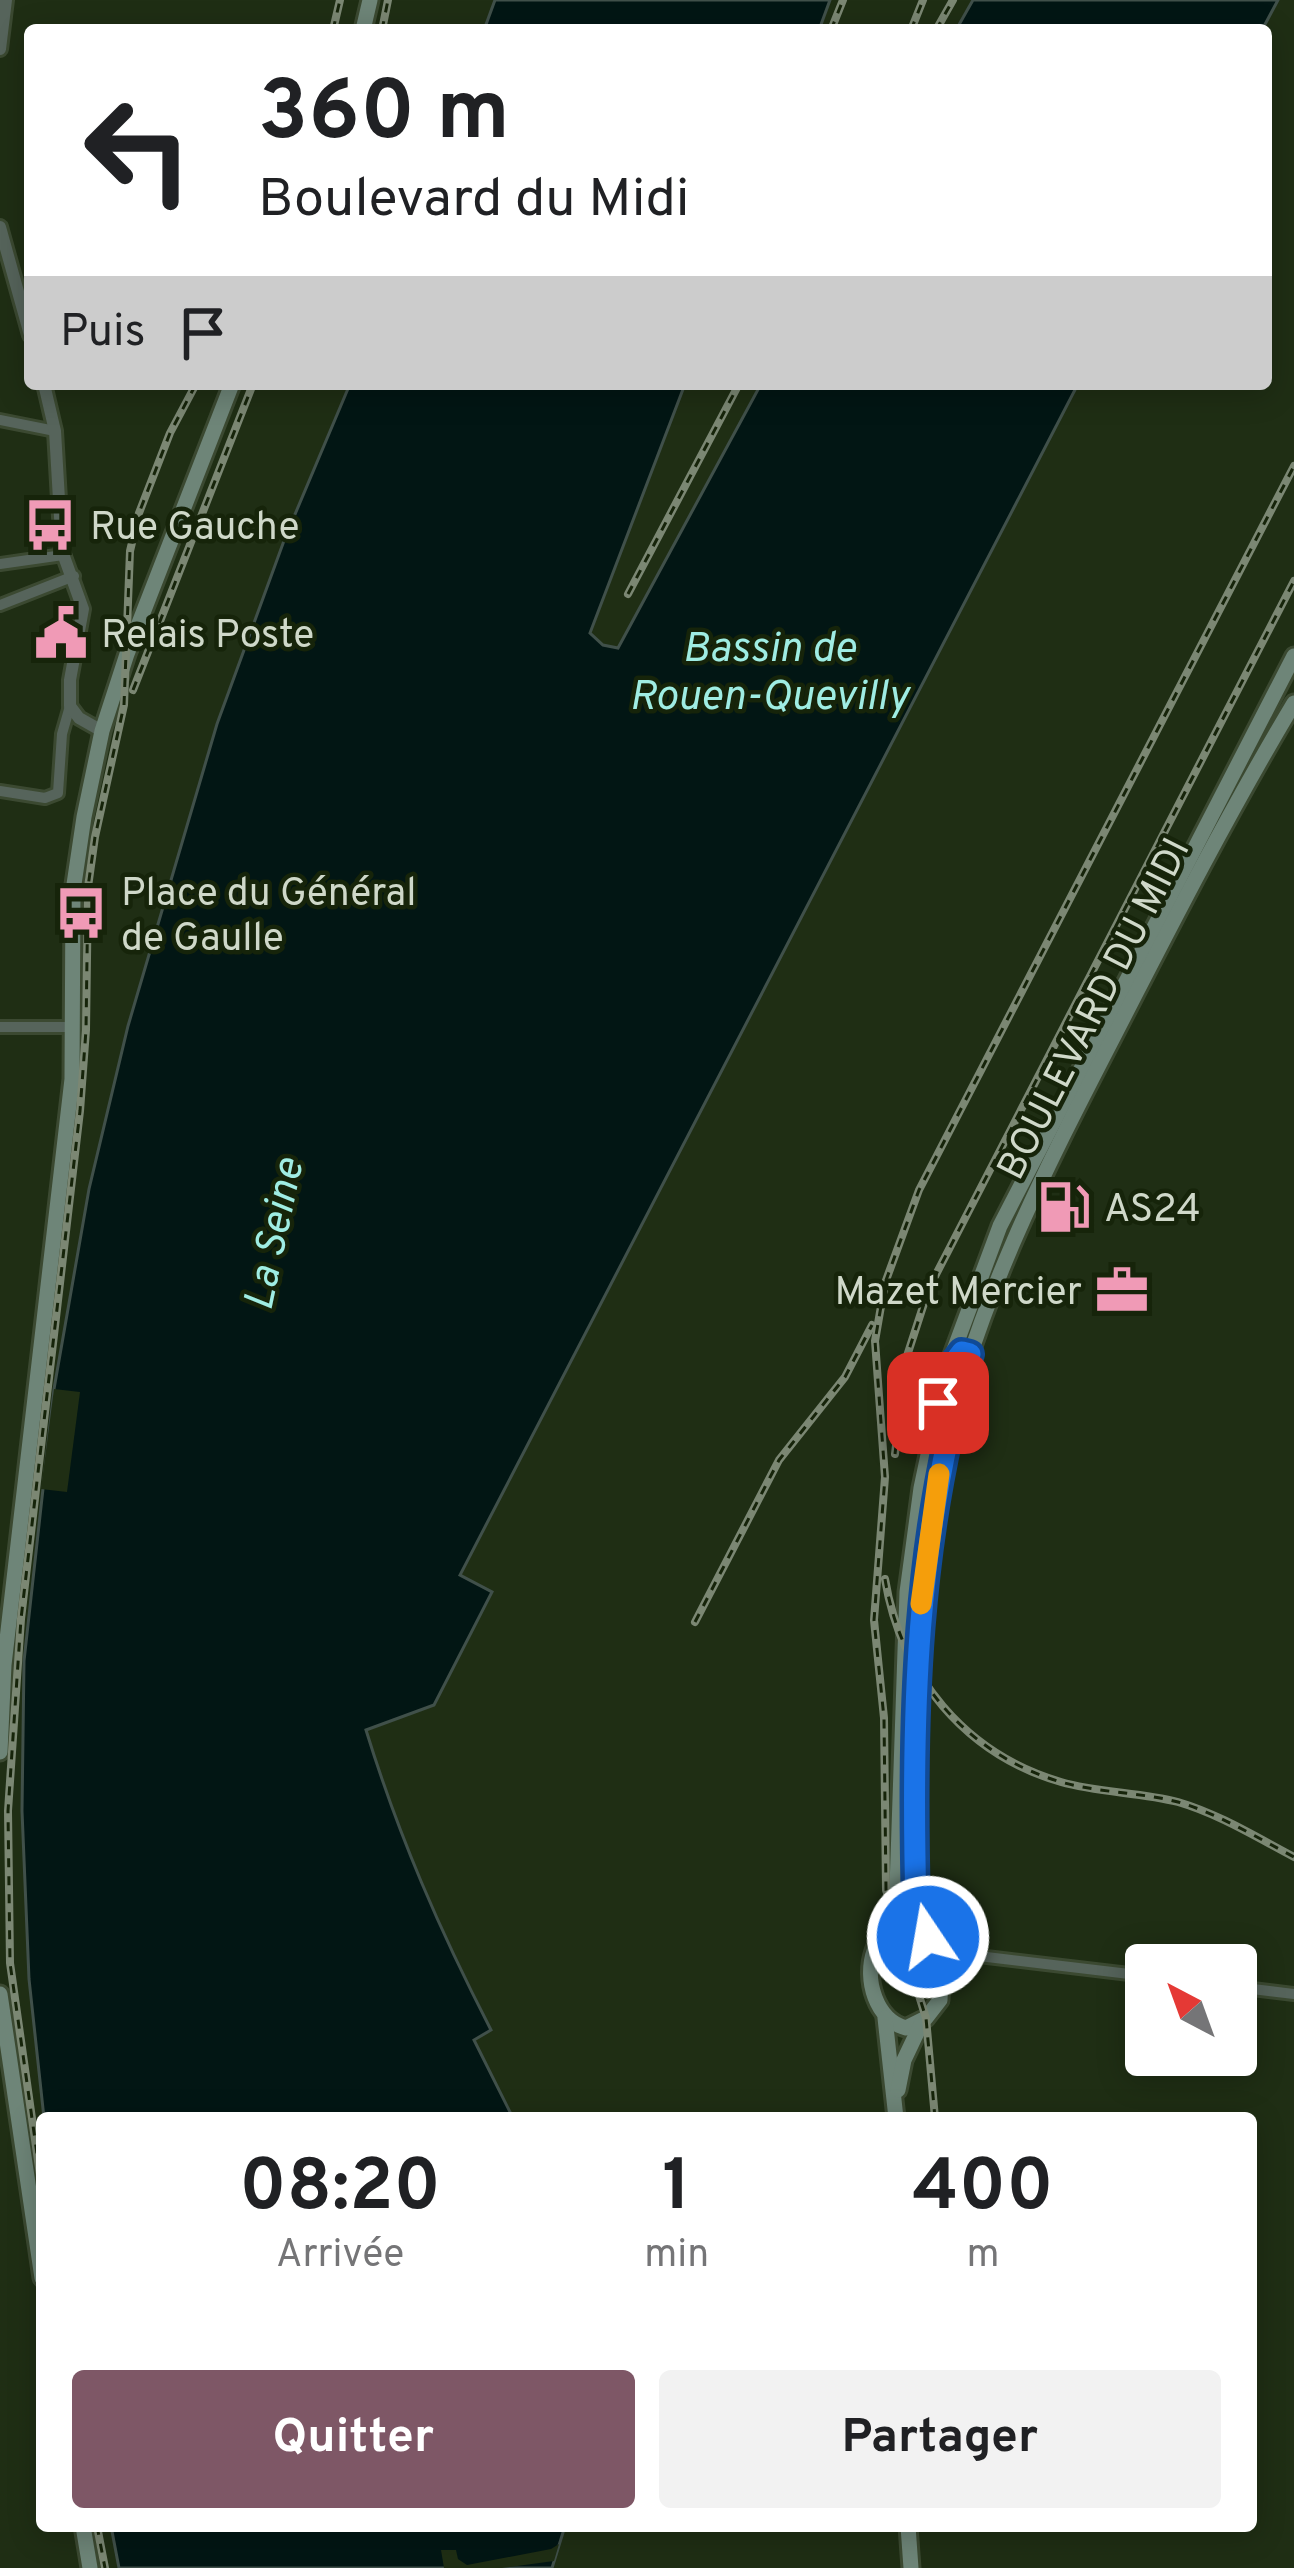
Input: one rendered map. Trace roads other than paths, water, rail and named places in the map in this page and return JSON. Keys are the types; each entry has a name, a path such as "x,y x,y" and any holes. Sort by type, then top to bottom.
{"main road":[{"path":"0,1752 4,1665 56,1240 74,1027 74,891 84,817 102,730 127,654 230,390"},
{"name":"BOULEVARD DU MIDI","path":"945,1374 966,1353 1031,1198 1237,798 1289,691 1294,656"},
{"name":"BOULEVARD DU MIDI","path":"887,1932 896,1917 907,1592 921,1488 945,1374 994,1237 1289,691"},
{"name":"BOULEVARD DU MIDI","path":"932,1944 916,1906 917,1642 936,1488 994,1237"},
{"path":"896,2098 904,2060 923,2020 940,2000 932,1944 914,1929 900,1927 887,1932 875,1948 871,1976 885,2018 896,2112"},
{"path":"0,1994 36,2237"},
{"path":"885,2018 906,2028 923,2020"},
{"path":"84,2532 91,2568"},
{"path":"908,2532 911,2568"}],"street":[{"path":"0,49 6,0"},
{"path":"0,227 24,313"},
{"path":"0,791 45,798 58,793 62,734 83,622 81,595 63,555 58,529 55,431 45,390"},
{"path":"0,420 55,431"},
{"path":"0,564 63,555"},
{"path":"0,604 74,576"},
{"path":"70,706 79,718 102,730"},
{"path":"0,1027 74,1027"},
{"path":"932,1944 1125,1973"},
{"path":"1257,1990 1294,1994"}],"water":[{"path":"495,0 830,0 821,24 486,24"},
{"path":"973,0 1278,0 1265,24 959,24"},
{"path":"347,390 683,390 590,633 603,645 618,648 758,390 1075,390 460,1575 492,1592 434,1705 366,1730 422,1883 491,2030 474,2040 510,2112 43,2112 29,1979 22,1811 24,1661 54,1389 89,1189 128,1026 217,724 285,538"},
{"path":"112,2532 563,2532 552,2568 119,2568"}],"railway":[{"path":"334,24 340,0"},
{"path":"383,24 388,0"},
{"path":"833,24 843,0"},
{"path":"913,24 923,0"},
{"path":"939,24 953,0"},
{"path":"36,2147 10,1963 8,1811 21,1619 80,1111 88,887 124,705 130,551 139,513 170,433 193,390"},
{"path":"133,690 251,390"},
{"path":"628,594 736,390"},
{"path":"934,2112 926,2018 886,1890 884,1718 874,1620 885,1477 875,1341 885,1283 919,1190 1294,466"},
{"path":"895,1454 906,1359 929,1288 1294,581"},
{"path":"695,1622 779,1460 845,1377 872,1325"},
{"path":"885,1579 893,1614 922,1678 967,1731 995,1752 1061,1782 1193,1807 1294,1857"},
{"path":"98,2532 105,2568"}],"place":[{"name":"Rue Gauche","path":"50,525"},
{"name":"Relais Poste","path":"61,633"},
{"name":"Place du Général de Gaulle","path":"81,913"},
{"name":"AS24","path":"1064,1207"},
{"name":"Mazet Mercier","path":"1122,1290"}],"water label":[{"name":"Bassin de Rouen-Quevilly","path":"769,670"},
{"name":"La Seine","path":"272,1234"}]}
